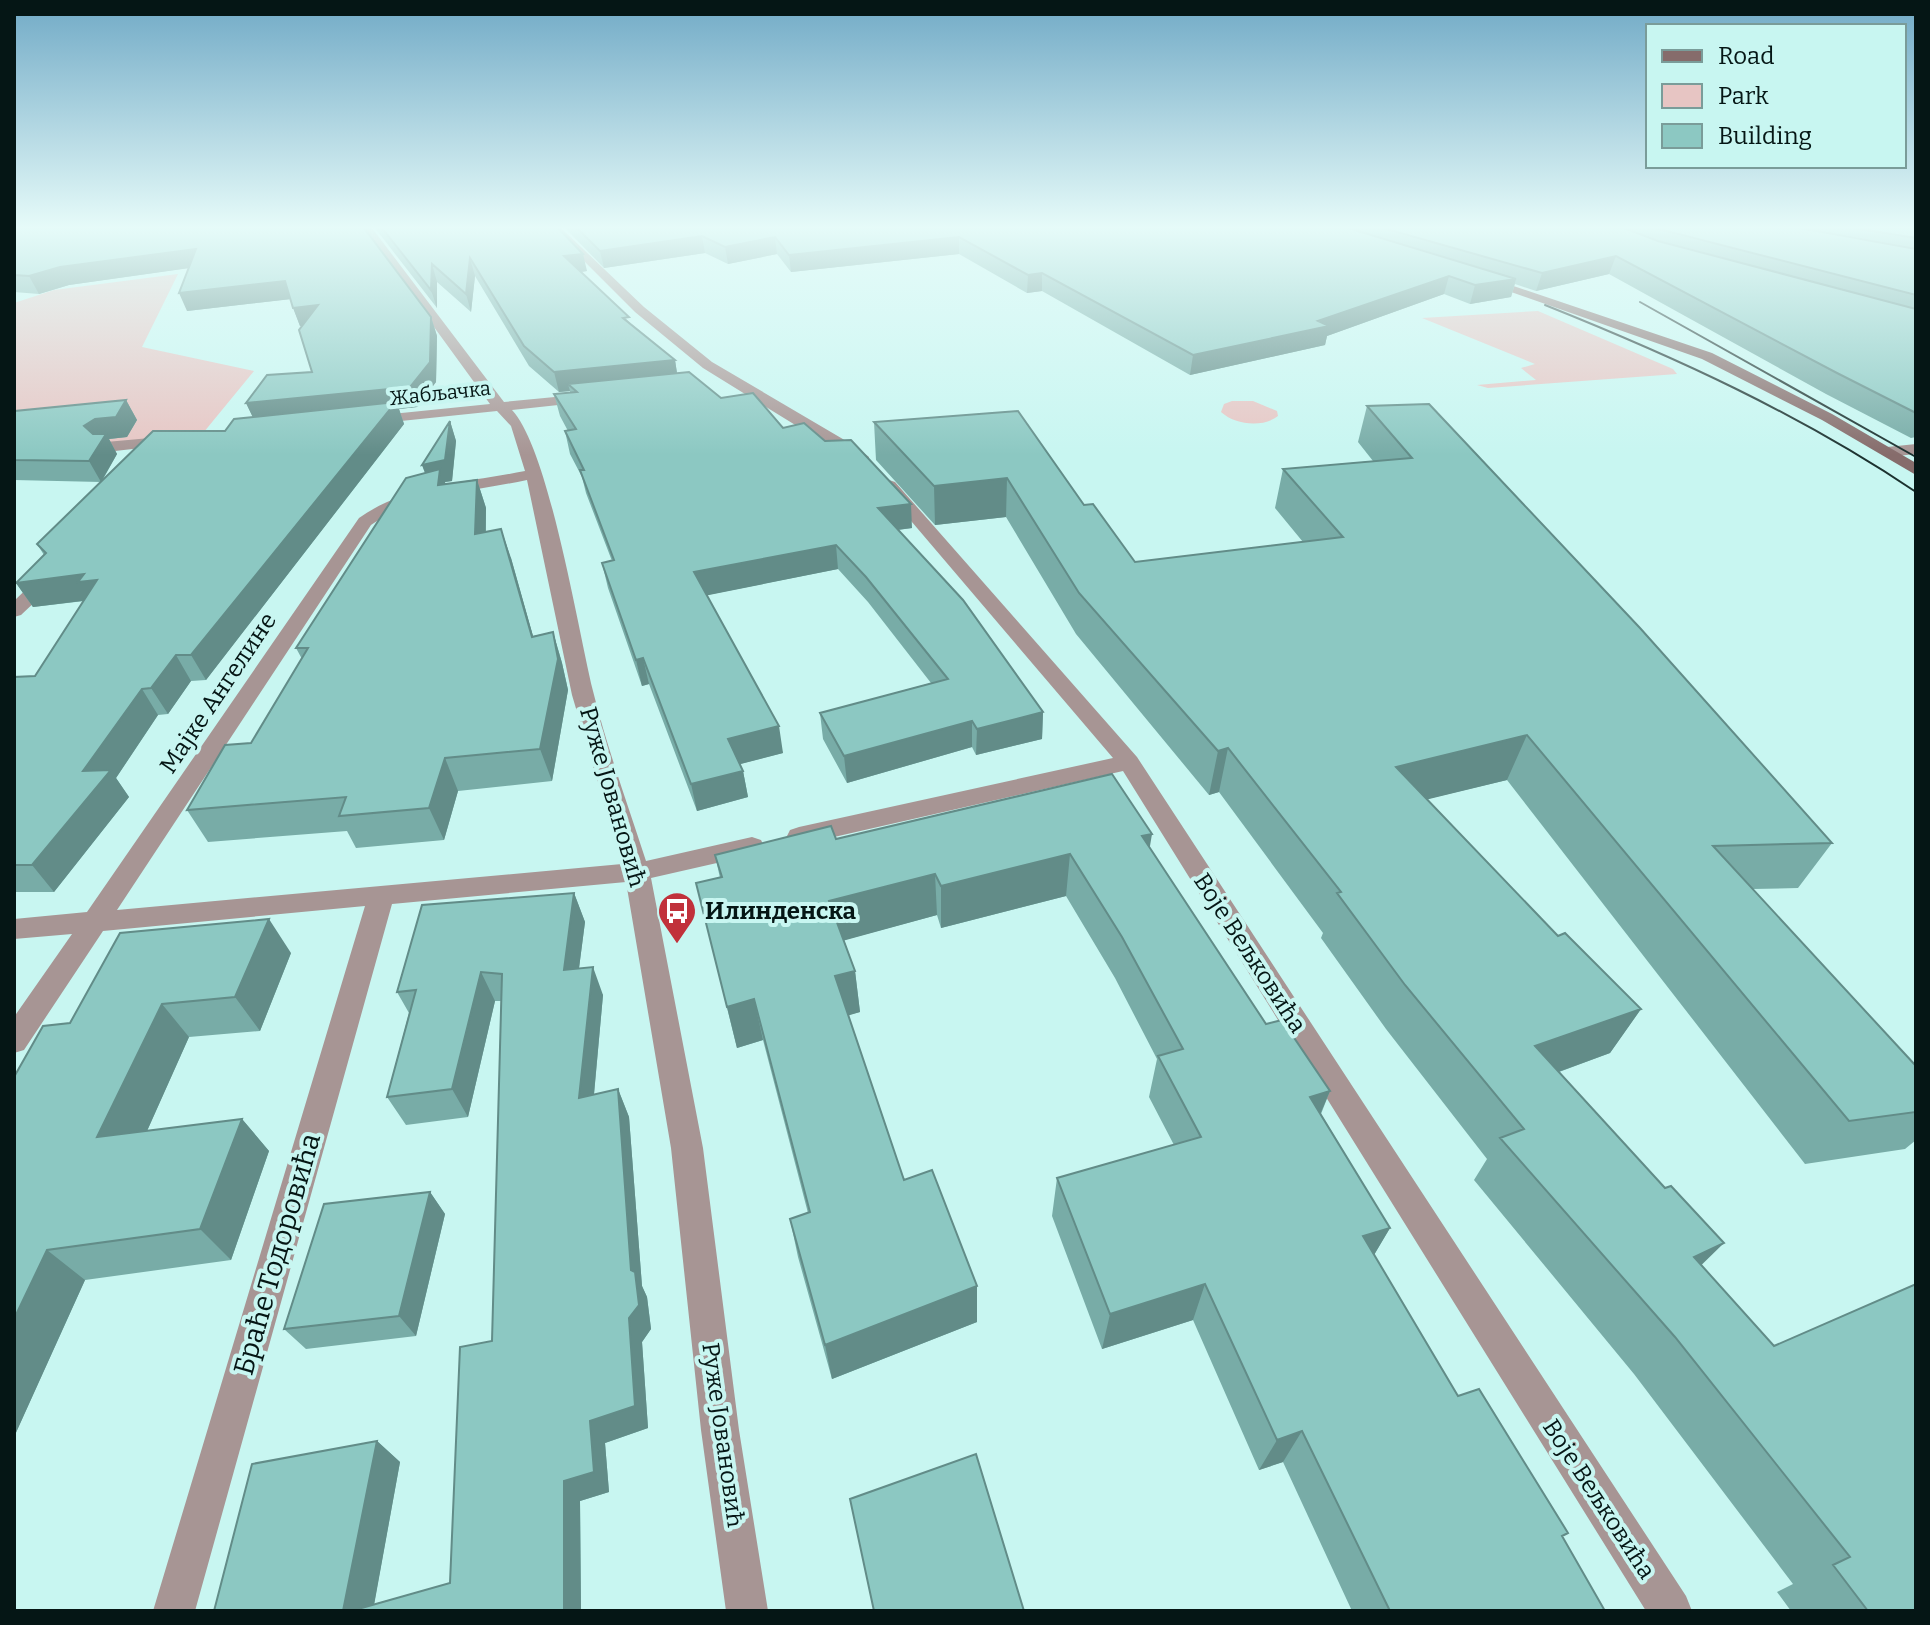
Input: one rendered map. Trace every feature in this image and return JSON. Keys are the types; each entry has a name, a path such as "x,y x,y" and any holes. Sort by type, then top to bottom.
{"main road":[{"path":"1554,304 1707,356"},
{"path":"1597,304 1674,335 1916,470"}],"street":[{"name":"Руже Јовановић","path":"422,304 486,391 518,425 534,474 583,695 637,872 687,1148 720,1430 747,1611"},
{"name":"Воје Вељковића","path":"634,304 732,382 812,425 861,457 1129,762 1671,1611"},
{"path":"701,386 732,382"},
{"name":"Жабљачка","path":"351,422 609,395"},
{"path":"106,447 184,440"},
{"path":"1887,452 1916,449"},
{"name":"Мајке Ангелине","path":"14,1041 370,517 407,501 534,474"},
{"path":"14,611 50,576"},
{"path":"14,929 637,872 1129,762"},
{"name":"Браће Тодоровића","path":"174,1611 381,897"}],"green space":[{"path":"14,304 163,304 142,347 254,371 199,438 14,456"},
{"path":"1538,311 1673,369 1677,374 1488,388 1477,385 1536,380 1521,368 1535,364 1422,318"},
{"path":"1253,401 1277,411 1278,416 1257,423 1234,420 1221,412 1224,404"}],"building":[{"path":"292,304 421,304 431,317 430,362 410,387 246,403 267,375 312,372 299,330 318,305 293,308"},
{"path":"498,304 615,304 629,317 623,318 675,360 554,372 524,346"},
{"path":"1099,304 1368,304 1318,321 1329,326 1193,355"},
{"path":"1706,304 1896,304 1916,309 1916,413"},
{"path":"689,372 721,398 753,393 783,428 804,423 825,441 851,440 911,504 878,508 963,600 1043,712 977,729 972,721 844,756 820,713 948,679 866,577 836,545 694,572 779,726 728,739 743,771 691,784 643,658 636,660 602,563 614,560 580,470 584,470 565,431 576,429 554,394 577,392 568,384"},
{"path":"126,400 116,417 95,419 84,426 93,434 106,434 89,461 14,460 15,411"},
{"path":"396,402 191,655 176,655 151,688 142,689 83,771 111,770 32,865 14,865 14,677 35,676 97,580 78,582 84,574 16,583 46,553 37,544 153,431 225,431 234,419"},
{"path":"1429,404 1640,628 1832,843 1713,846 1916,1066 1916,1112 1849,1121 1527,735 1396,767 1558,936 1565,933 1641,1009 1535,1046 1665,1188 1671,1186 1724,1243 1694,1257 1774,1346 1916,1284 1916,1611 1868,1611 1833,1565 1850,1557 1675,1337 1500,1138 1524,1129 1405,985 1337,893 1341,892 1228,748 1218,751 1079,593 1007,478 934,486 874,422 1018,411 1084,505 1093,504 1135,562 1343,537 1283,469 1412,458 1367,406"},
{"path":"450,421 445,460 422,465"},
{"path":"440,469 438,485 477,480 475,534 501,529 532,637 553,632 558,659 540,749 445,758 429,808 339,816 346,797 187,810 225,745 251,743 308,648 296,648 406,478"},
{"path":"1112,774 1152,834 1142,836 1266,1024 1282,1020 1330,1091 1310,1097 1390,1228 1363,1236 1458,1396 1479,1389 1568,1533 1562,1536 1605,1611 1390,1611 1302,1431 1277,1440 1205,1284 1110,1314 1057,1178 1201,1137 1158,1056 1183,1049 1122,937 1070,854 941,886 935,874 829,901 855,971 835,976 904,1180 932,1170 977,1286 825,1345 790,1219 810,1212 754,999 727,1007 696,883 722,877 715,855 831,826 836,839"},
{"path":"574,893 564,970 593,967 579,1098 618,1089 631,1270 635,1272 639,1305 629,1318 635,1406 590,1421 594,1472 564,1481 564,1611 351,1611 450,1583 460,1347 492,1341 502,974 481,972 452,1089 387,1097 416,990 397,992 422,905"},
{"path":"269,919 235,997 162,1004 97,1137 242,1119 200,1229 47,1250 14,1319 14,1077 43,1026 70,1023 120,933"},
{"path":"430,1192 399,1316 284,1329 324,1204"},
{"path":"377,1441 343,1611 214,1611 252,1464"},
{"path":"976,1454 1024,1611 874,1611 850,1499"}],"tram line":[{"path":"1643,304 1916,457"},
{"path":"1545,305 1642,345 1782,412 1916,492"}],"place":[{"name":"Илинденска","path":"677,945"}]}
